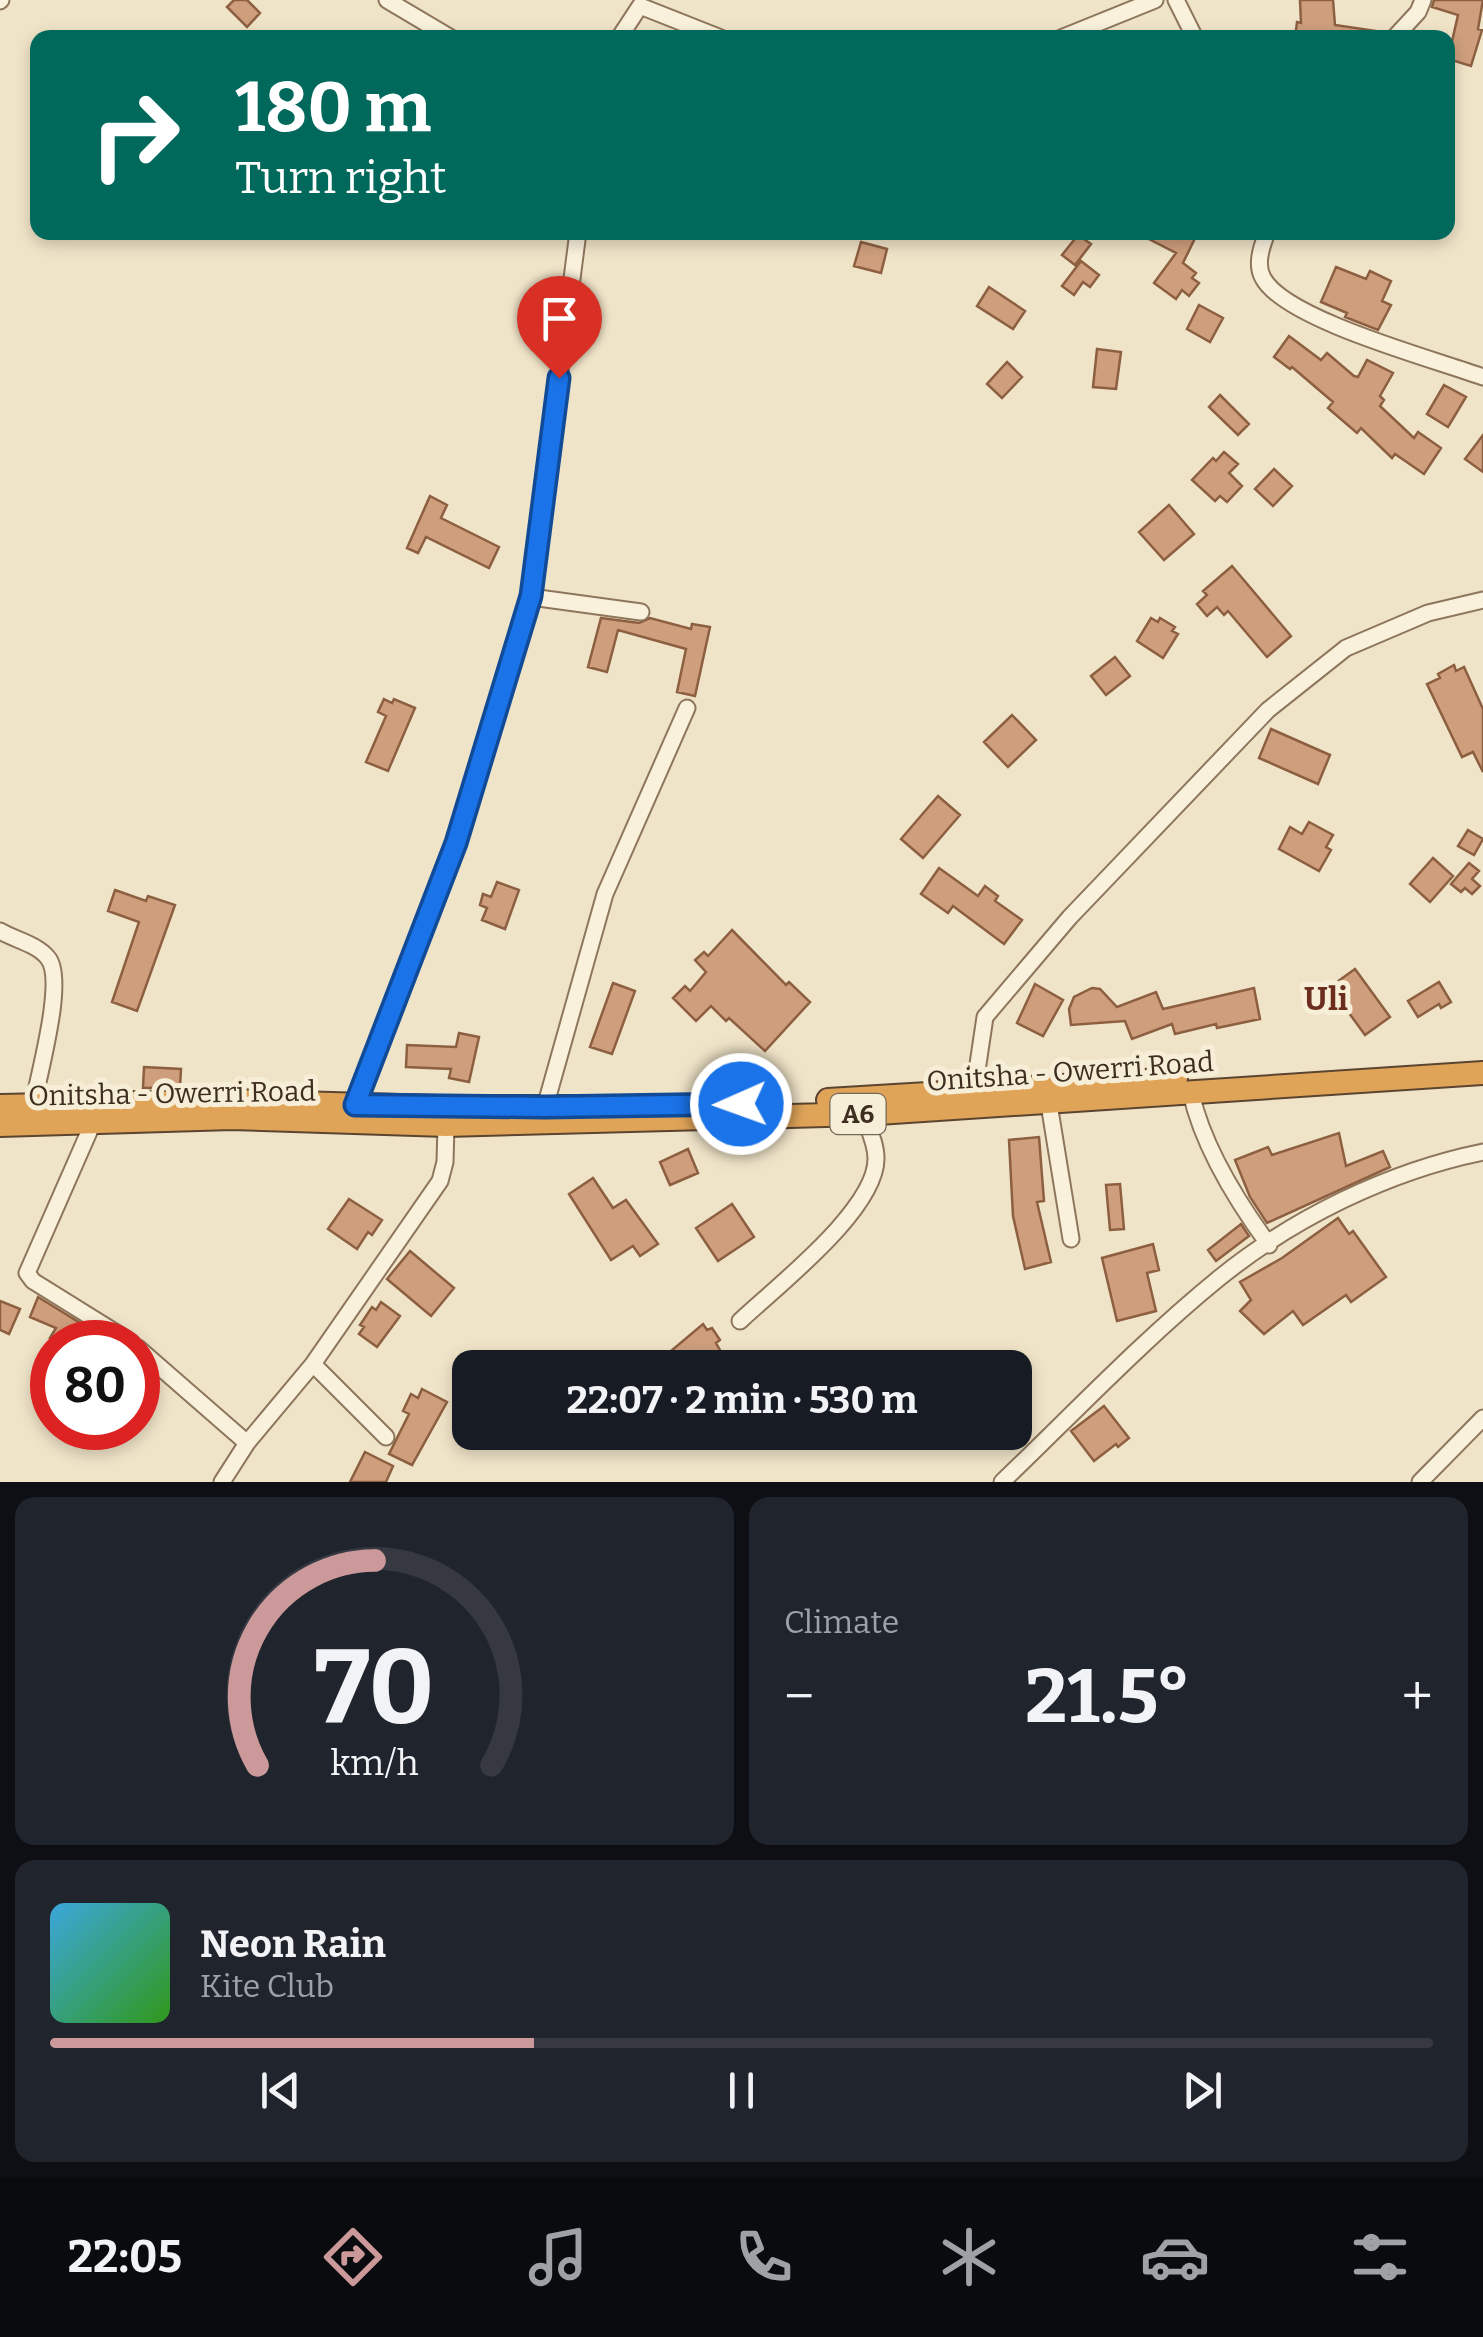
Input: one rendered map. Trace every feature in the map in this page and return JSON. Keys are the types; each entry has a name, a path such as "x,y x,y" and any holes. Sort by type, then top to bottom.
{"highway":[{"name":"Onitsha - Owerri Road","path":"0,1106 232,1101 545,1107 812,1102 1483,1058"},
{"name":"Onitsha - Owerri Road","path":"0,1125 232,1118 446,1125 863,1114 1483,1074"}],"street":[{"path":"387,0 438,30"},
{"path":"1080,30 1150,0"},
{"path":"1176,0 1191,30"},
{"path":"1401,30 1423,0"},
{"path":"623,30 642,3 703,30"},
{"path":"355,1105 456,843 531,596 577,240"},
{"path":"1264,240 1260,252 1262,278 1282,297 1368,340 1483,377"},
{"path":"531,596 641,612"},
{"path":"974,1091 986,1017 1070,917 1268,710 1346,648 1428,613 1483,600"},
{"path":"545,1107 606,894 687,708"},
{"path":"0,931 36,948 53,967 52,998 33,1106"},
{"path":"1191,1092 1197,1121 1244,1210 1269,1245"},
{"path":"1049,1104 1071,1239"},
{"path":"740,1321 848,1219 863,1198 877,1162 863,1114"},
{"path":"92,1125 27,1272 32,1281 95,1320"},
{"path":"222,1482 247,1443 313,1364 440,1181 446,1125"},
{"path":"1002,1482 1219,1278 1301,1223 1390,1180 1448,1159 1483,1152"},
{"path":"313,1364 386,1437"},
{"path":"160,1367 247,1443"},
{"path":"1420,1482 1483,1418"}],"building":[{"path":"234,0 247,0 260,13 247,27 227,7"},
{"path":"1300,0 1333,0 1335,25 1369,30 1296,30 1297,22 1301,23"},
{"path":"1434,0 1483,0 1478,29 1482,30 1471,66 1455,61 1458,15 1432,7"},
{"path":"1074,240 1091,244 1075,265 1062,255"},
{"path":"1151,240 1194,240 1183,263 1196,273 1192,278 1199,283 1189,296 1182,290 1176,299 1154,283 1176,253"},
{"path":"861,242 887,249 881,273 854,266"},
{"path":"1081,261 1099,275 1090,287 1083,282 1074,295 1062,286"},
{"path":"1336,267 1366,279 1370,271 1391,281 1382,301 1391,305 1378,330 1321,302"},
{"path":"989,287 1025,311 1013,329 977,306"},
{"path":"1199,305 1223,318 1210,342 1187,329"},
{"path":"1289,336 1321,360 1327,353 1354,376 1358,377 1367,360 1393,373 1380,396 1384,400 1380,406 1414,438 1418,432 1441,448 1424,474 1395,454 1392,458 1361,428 1357,433 1328,408 1333,402 1274,357"},
{"path":"1097,349 1121,352 1116,389 1093,387"},
{"path":"1007,362 1022,377 1002,398 987,384"},
{"path":"1444,385 1466,397 1448,427 1427,414"},
{"path":"1220,395 1249,424 1238,435 1209,407"},
{"path":"1483,435 1483,472 1465,459"},
{"path":"1224,452 1238,464 1229,473 1242,486 1227,502 1220,496 1215,501 1192,480"},
{"path":"1274,469 1292,486 1273,506 1255,489"},
{"path":"430,496 447,505 441,518 499,547 489,568 426,537 418,553 407,548"},
{"path":"1169,505 1194,534 1164,560 1139,532"},
{"path":"1232,566 1291,636 1267,657 1228,611 1224,615 1217,607 1207,616 1197,604 1207,595 1203,591"},
{"path":"601,618 639,623 650,618 691,629 692,624 710,627 695,696 677,692 686,649 618,630 607,672 588,667"},
{"path":"1151,618 1158,622 1160,618 1175,627 1172,631 1178,634 1163,658 1137,641"},
{"path":"1115,657 1130,676 1106,695 1091,676"},
{"path":"1454,665 1456,671 1464,667 1483,709 1483,772 1473,752 1462,757 1427,684"},
{"path":"384,699 415,708 388,771 366,762 386,716 378,712"},
{"path":"1012,715 1036,740 1008,767 984,742"},
{"path":"1271,729 1330,755 1318,784 1259,758"},
{"path":"938,796 960,815 923,858 901,839"},
{"path":"1309,822 1333,835 1326,847 1331,850 1319,871 1279,849 1290,827 1302,834"},
{"path":"1468,830 1483,839 1474,855 1458,846"},
{"path":"1433,858 1453,876 1430,902 1410,884"},
{"path":"1469,863 1479,871 1472,879 1480,886 1472,894 1451,884"},
{"path":"939,868 978,896 985,886 998,896 995,901 1022,920 1004,944 953,906 948,913 921,894"},
{"path":"497,882 519,890 505,929 482,920 487,908 480,905 483,894 491,897"},
{"path":"115,890 146,901 148,896 175,905 137,1011 112,1002 139,922 108,911"},
{"path":"732,930 786,985 789,982 810,1002 765,1051 711,1006 696,1021 673,998 685,986 690,991 706,972 695,960 704,952 708,956"},
{"path":"1355,969 1390,1017 1365,1035 1330,987"},
{"path":"1439,982 1451,1002 1441,1008 1439,1004 1418,1017 1408,1001"},
{"path":"613,983 635,991 612,1054 590,1047"},
{"path":"1035,984 1063,1000 1043,1036 1017,1023"},
{"path":"1092,988 1100,989 1117,1007 1156,992 1163,1009 1254,988 1260,1019 1175,1034 1172,1024 1132,1039 1125,1021 1071,1025 1069,1009 1074,997"},
{"path":"459,1033 479,1037 469,1082 449,1078 451,1069 406,1067 407,1045 456,1047"},
{"path":"144,1067 181,1069 180,1087 143,1088"},
{"path":"1339,1133 1346,1166 1383,1151 1390,1167 1267,1223 1250,1197 1235,1160 1268,1147 1272,1155"},
{"path":"1039,1137 1044,1201 1037,1202 1051,1262 1025,1269 1013,1216 1009,1140"},
{"path":"688,1149 698,1173 670,1185 660,1162"},
{"path":"593,1178 613,1208 626,1200 658,1244 640,1256 633,1246 611,1260 569,1194"},
{"path":"1120,1184 1124,1229 1110,1230 1106,1185"},
{"path":"349,1199 382,1220 357,1249 328,1229"},
{"path":"732,1204 754,1237 718,1261 696,1228"},
{"path":"1338,1218 1349,1234 1353,1231 1386,1277 1351,1302 1346,1295 1303,1325 1293,1311 1264,1334 1240,1311 1251,1300 1240,1282"},
{"path":"1241,1224 1249,1236 1216,1261 1208,1250"},
{"path":"1153,1244 1159,1270 1147,1273 1156,1311 1117,1321 1102,1258"},
{"path":"410,1251 454,1288 431,1316 387,1279"},
{"path":"38,1297 75,1320 37,1320 30,1317"},
{"path":"0,1301 20,1309 9,1334 0,1330"},
{"path":"381,1302 400,1316 377,1347 359,1334 364,1327 360,1325 372,1307 376,1310"},
{"path":"703,1324 707,1330 712,1328 720,1340 716,1343 720,1350 672,1350"},
{"path":"422,1389 447,1402 412,1465 389,1454 409,1414 403,1411 411,1394 418,1398"},
{"path":"1104,1406 1129,1438 1094,1461 1071,1431"},
{"path":"365,1452 393,1466 386,1482 350,1482"}],"district":[{"name":"Uli","path":"1326,999"}],"route":[{"path":"559,378 531,596 456,843 355,1105 741,1104"}]}
